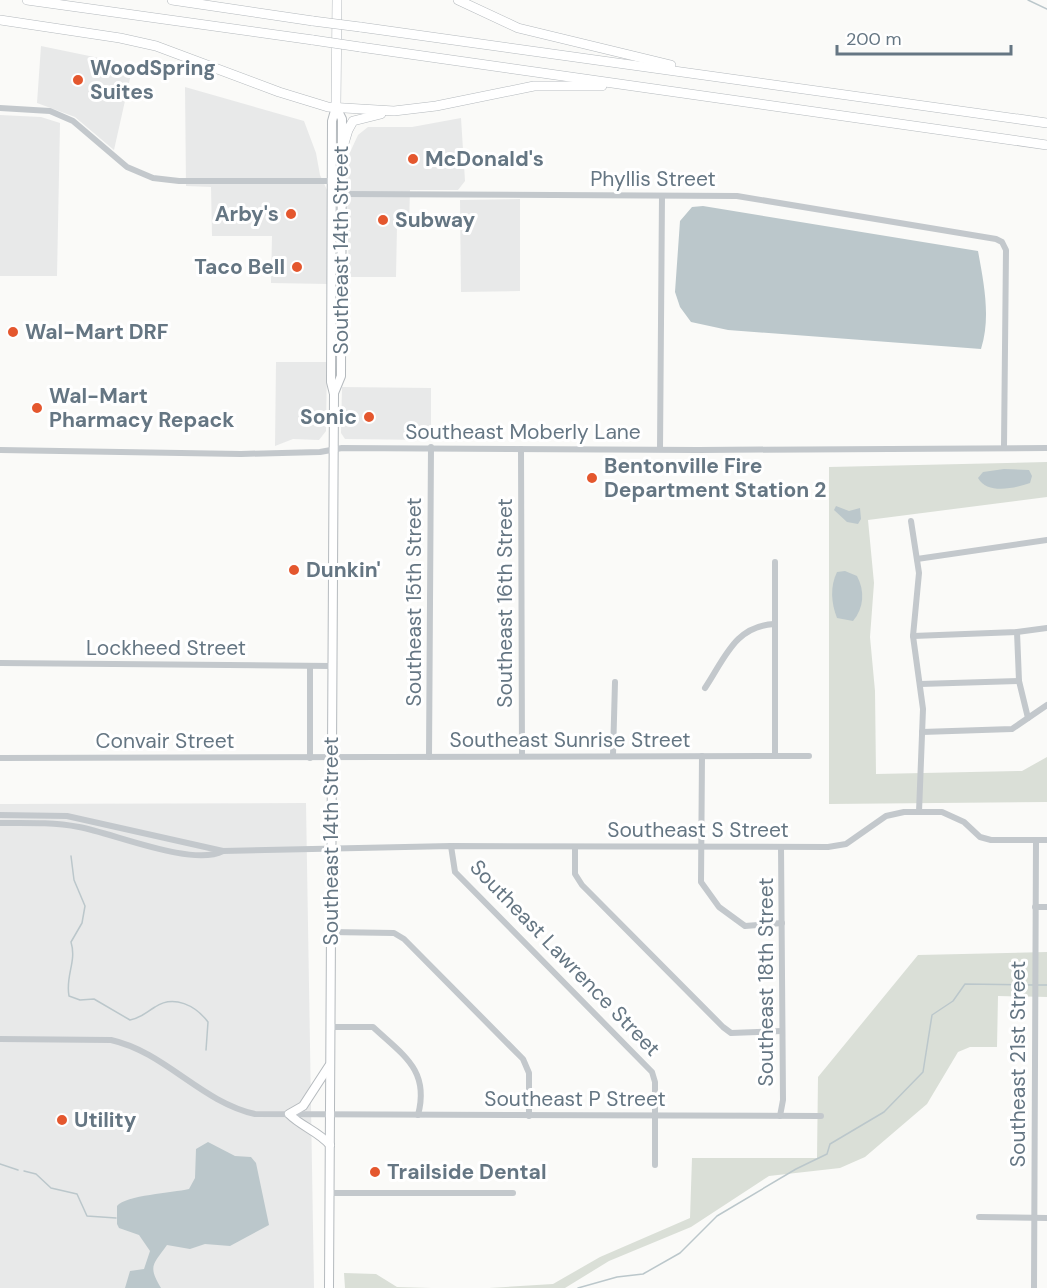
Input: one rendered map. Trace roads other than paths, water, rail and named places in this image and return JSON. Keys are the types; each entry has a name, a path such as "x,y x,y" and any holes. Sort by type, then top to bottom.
{"highway":[{"path":"27,0 1047,145"},
{"path":"172,0 1047,123"},
{"name":"Southeast 14th Street","path":"336,107 337,0"},
{"path":"458,0 518,28 714,76"},
{"path":"0,20 138,41 189,57 279,92 336,107 394,111"},
{"path":"342,150 348,130 354,121 367,115 436,106 534,86 638,87"}],"main road":[{"name":"Southeast 14th Street","path":"334,394 341,375 342,119 336,107"},
{"name":"Southeast 14th Street","path":"329,1288 334,394 331,382 331,181 332,121 336,107"},
{"path":"330,1065 303,1107 289,1114 300,1125 319,1133 330,1145"}],"street":[{"path":"0,108 50,111 73,122 127,167 153,178 179,181 342,181"},
{"name":"Phyllis Street","path":"342,194 737,196 996,239 1002,242 1006,249 1004,447"},
{"path":"660,449 662,196"},
{"name":"Southeast Moberly Lane","path":"0,450 228,454 431,447 521,449 1047,448"},
{"name":"Southeast 15th Street","path":"429,757 431,447"},
{"name":"Southeast 16th Street","path":"521,449 522,756"},
{"path":"911,521 919,573 913,636 920,684 922,732 919,812"},
{"path":"917,559 1047,540"},
{"path":"775,562 775,756"},
{"path":"705,688 742,633 760,625 774,624"},
{"path":"913,636 1017,632 1047,628"},
{"path":"1017,632 1019,681 1028,717"},
{"name":"Lockheed Street","path":"0,663 331,666"},
{"path":"310,666 310,758"},
{"path":"920,684 1019,681"},
{"path":"613,755 615,682"},
{"path":"922,732 1012,729 1047,705"},
{"name":"Southeast Sunrise Street","path":"331,758 613,755 809,756"},
{"path":"702,756 701,882 719,907 745,926 782,923"},
{"name":"Convair Street","path":"0,758 331,758"},
{"name":"Southeast S Street","path":"223,851 451,846 781,847 846,844 886,816 904,812 942,812 952,816 980,837 991,840 1047,840"},
{"path":"0,814 68,816 223,851"},
{"path":"0,823 48,823 81,827 184,854 208,855 223,851"},
{"name":"Southeast 21st Street","path":"1034,1288 1036,840"},
{"name":"Southeast Lawrence Street","path":"451,846 455,872 652,1072 655,1082 655,1165"},
{"path":"575,847 575,874 582,885 723,1027 731,1033 782,1031"},
{"name":"Southeast 18th Street","path":"780,1116 781,847"},
{"path":"1035,907 1047,907"},
{"path":"330,932 393,933 404,939 523,1059 529,1074 529,1116"},
{"path":"330,1028 374,1027 400,1052 420,1077 423,1097 418,1115"},
{"name":"Southeast P Street","path":"0,1039 111,1040 128,1044 144,1051 234,1109 255,1114 821,1116"},
{"path":"330,1193 513,1193"},
{"path":"978,1218 1047,1218"}],"waterway":[{"path":"1028,0 1047,9"},
{"path":"71,856 74,880 85,906 82,923 71,942 73,956 68,982 69,996 80,1000 94,999 130,1020 140,1017 162,1003 184,1004 197,1011 208,1022 206,1050"},
{"path":"578,1288 617,1277 643,1274 680,1253 717,1216 796,1169 827,1154 830,1144 884,1112 923,1072 932,1015 953,1001 965,984 1033,985"},
{"path":"1038,985 1047,985"},
{"path":"0,1164 18,1170"},
{"path":"24,1171 36,1174 51,1188 77,1194 87,1216 116,1218"}],"place":[{"name":"WoodSpring Suites","path":"78,80"},
{"name":"McDonald's","path":"413,159"},
{"name":"Arby's","path":"291,214"},
{"name":"Subway","path":"383,220"},
{"name":"Taco Bell","path":"297,267"},
{"name":"Wal-Mart DRF","path":"13,332"},
{"name":"Wal-Mart Pharmacy Repack","path":"37,408"},
{"name":"Sonic","path":"369,417"},
{"name":"Bentonville Fire Department Station 2","path":"592,478"},
{"name":"Dunkin'","path":"294,570"},
{"name":"Utility","path":"62,1120"},
{"name":"Trailside Dental","path":"375,1172"}]}
